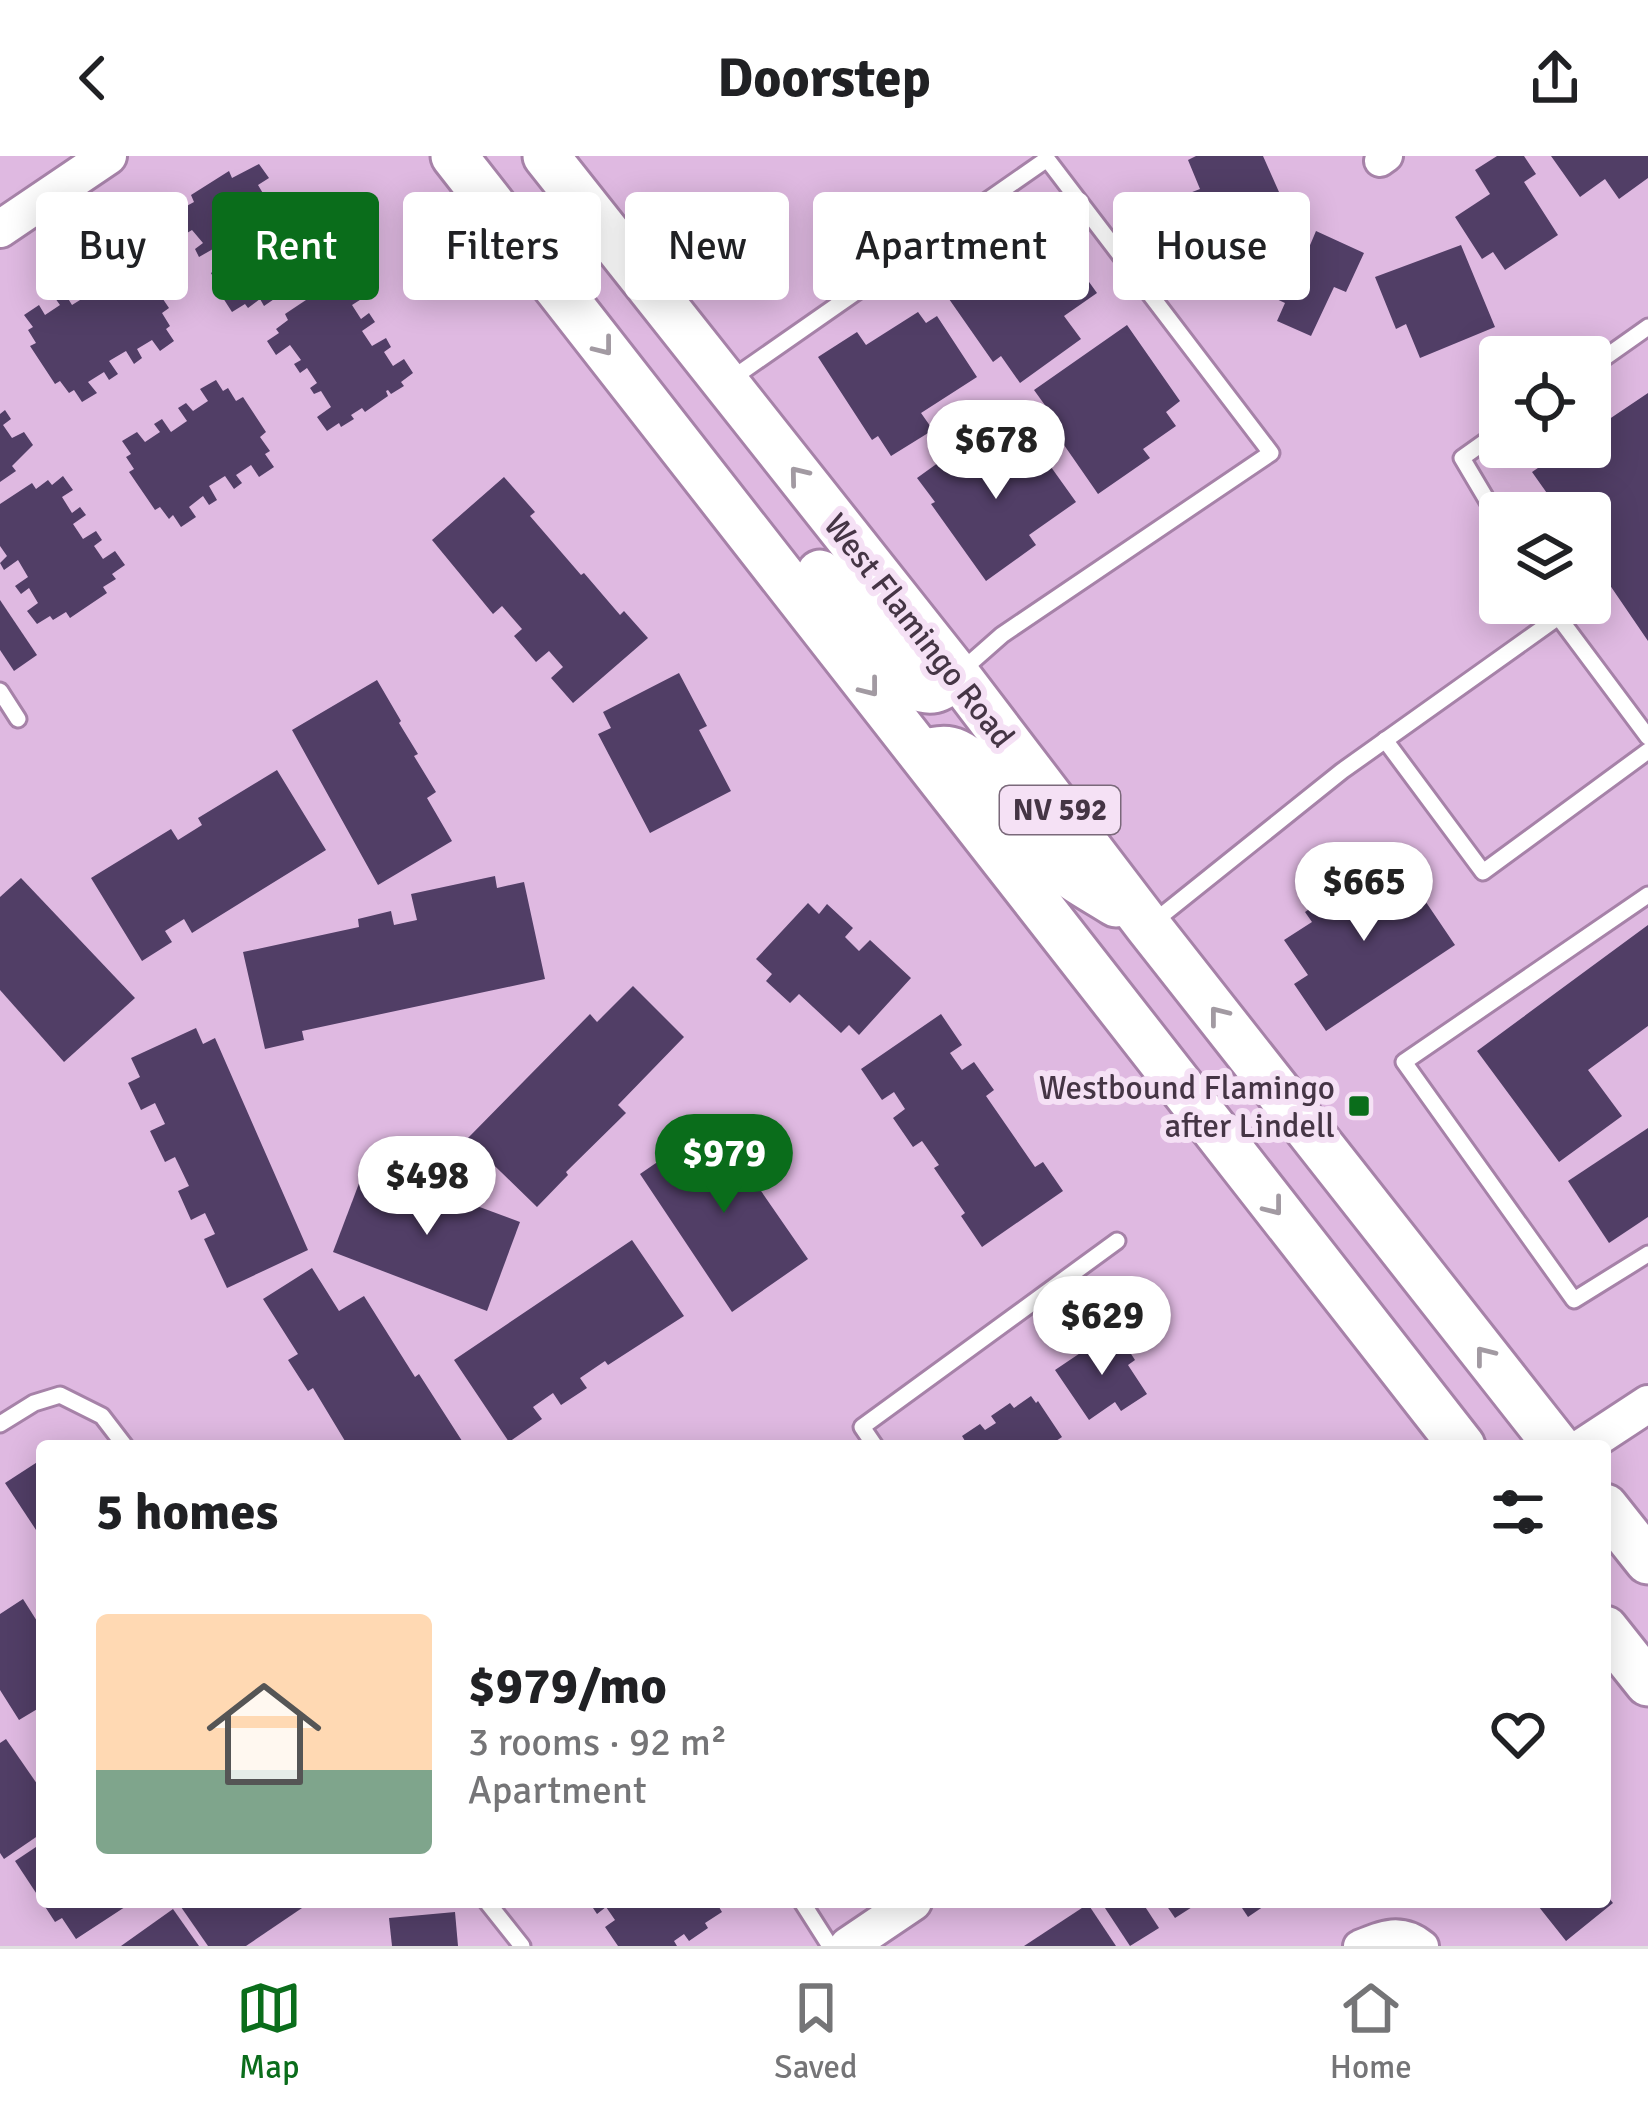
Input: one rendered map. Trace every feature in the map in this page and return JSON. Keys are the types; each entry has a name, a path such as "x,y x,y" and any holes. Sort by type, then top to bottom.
{"main road":[{"name":"NV 592","path":"454,156 1457,1440"},
{"path":"515,156 554,166"},
{"name":"West Flamingo Road","path":"554,166 1553,1440"},
{"path":"750,533 818,571 909,684 925,692 957,675"},
{"path":"922,754 950,750 961,756 1003,797 1055,863 1148,926"},
{"path":"1611,1515 1648,1561"}],"street":[{"path":"0,229 108,156"},
{"path":"1593,1440 1648,1404"},
{"path":"848,1946 904,1908"},
{"path":"1359,1946 1390,1933 1414,1938 1423,1946"}],"lane":[{"path":"725,383 1047,159 1271,453 1002,635 957,675"},
{"path":"1611,353 1648,327"},
{"path":"1479,446 1462,458 1482,492"},
{"path":"1148,926 1535,624"},
{"path":"1562,624 1648,736"},
{"path":"0,691 18,718"},
{"path":"1385,740 1483,872 1648,751"},
{"path":"1648,895 1404,1062 1574,1300 1648,1253"},
{"path":"871,1440 862,1426 1117,1241"},
{"path":"0,1424 34,1402 60,1395 102,1416 120,1440"},
{"path":"492,1908 522,1946"},
{"path":"806,1908 830,1946"}],"building":[{"path":"1263,156 1279,192 1192,192 1200,189 1188,160"},
{"path":"1497,156 1524,156 1536,174 1524,182 1558,235 1505,270 1493,252 1482,259 1455,217 1490,194 1475,170"},
{"path":"1551,156 1648,156 1648,178 1619,199 1605,179 1580,197"},
{"path":"259,164 269,178 258,185 262,192 212,192 212,250 199,257 195,249 203,243 192,230 188,232 191,195 229,171 232,178"},
{"path":"1316,231 1364,253 1346,292 1334,287 1311,336 1277,321 1285,303 1279,300 1310,300 1310,245"},
{"path":"1461,245 1495,327 1420,358 1406,324 1396,329 1375,277"},
{"path":"56,300 69,300 72,305 80,300 164,300 169,308 162,313 170,326 166,329 174,341 160,351 152,340 137,349 142,358 134,364 126,351 109,361 118,374 109,380 104,372 88,382 97,393 82,402 74,390 69,393 60,381 55,384 30,346 36,343 28,330 33,327 24,315 39,305 45,315 60,305"},
{"path":"224,300 259,300 248,308 245,304 232,312"},
{"path":"306,300 360,300 352,305 361,319 369,313 375,322 362,331 372,346 386,338 391,347 384,352 393,366 404,359 413,373 401,382 404,386 391,394 386,391 388,396 365,412 362,408 351,415 354,419 327,431 317,417 331,407 321,391 314,394 310,388 317,383 307,368 300,373 294,364 301,360 290,345 276,355 267,341 288,320 285,314"},
{"path":"950,300 1087,300 1064,316 1081,339 1020,383 1001,356 993,362"},
{"path":"918,312 926,323 937,316 977,377 921,413 933,430 891,456 878,436 872,440 818,357 857,332 866,345"},
{"path":"1127,325 1180,401 1166,412 1176,426 1143,449 1150,458 1098,494 1046,419 1052,415 1034,390"},
{"path":"216,380 236,401 243,397 266,432 260,437 274,467 259,477 251,465 236,475 242,483 234,489 225,476 209,486 217,500 209,505 203,496 189,507 196,517 181,527 173,515 169,519 160,507 155,510 129,472 134,469 126,457 131,454 122,441 137,432 145,442 160,432 154,424 162,419 171,432 187,421 178,408 186,403 193,411 208,401 200,389"},
{"path":"1648,393 1648,641 1611,587 1611,492 1546,492 1532,472 1538,468 1611,468 1611,418"},
{"path":"5,410 11,419 3,425 12,438 24,432 33,445 12,466 16,471 0,482 0,414"},
{"path":"1031,439 1076,502 1029,535 1036,545 986,581 917,478 960,447 970,461 994,444 1004,458"},
{"path":"63,476 73,490 62,497 72,513 80,507 86,515 73,524 83,539 96,531 102,540 94,546 103,559 115,551 125,565 103,587 107,593 70,618 66,612 37,624 27,611 38,603 29,588 21,594 15,586 28,577 18,560 4,570 0,563 7,556 0,546 0,504 32,483 36,489"},
{"path":"504,477 535,512 530,516 581,575 648,638 573,703 551,678 563,667 549,651 536,662 514,636 522,629 502,606 493,614 432,540"},
{"path":"0,600 37,655 14,671 0,650"},
{"path":"679,673 707,726 699,730 731,791 650,833 598,734 611,728 603,712"},
{"path":"377,680 436,792 427,798 452,841 378,885 292,730"},
{"path":"277,770 326,850 192,933 184,919 165,931 172,942 142,961 91,878 171,829 178,840 202,825 198,818"},
{"path":"1369,869 1409,877 1455,945 1326,1031 1294,984 1308,975 1284,940 1312,922 1305,912"},
{"path":"495,876 497,888 524,882 545,979 302,1031 304,1040 265,1049 243,952 359,927 358,919 391,911 394,925 417,920 411,894"},
{"path":"21,878 135,998 64,1062 0,990 0,897"},
{"path":"808,903 819,914 827,904 853,928 845,937 859,951 870,940 911,978 859,1035 849,1025 841,1033 799,994 790,1003 766,981 772,974 756,959"},
{"path":"1648,925 1648,1026 1588,1070 1622,1116 1559,1162 1477,1051"},
{"path":"633,986 684,1037 618,1105 626,1113 537,1207 467,1139 590,1014 597,1022"},
{"path":"941,1014 962,1045 950,1053 962,1070 974,1062 994,1090 986,1096 1035,1167 1043,1162 1063,1191 982,1247 934,1168 939,1165 922,1141 913,1147 893,1118 905,1109 894,1092 882,1100 861,1069"},
{"path":"196,1028 203,1044 215,1038 308,1250 227,1288 204,1239 215,1234 205,1213 191,1220 178,1191 189,1186 175,1157 165,1162 150,1131 165,1124 155,1103 141,1110 128,1083 140,1077 131,1058"},
{"path":"717,1121 808,1259 732,1312 640,1174"},
{"path":"1648,1128 1648,1217 1609,1243 1568,1181"},
{"path":"366,1165 520,1222 487,1311 333,1252"},
{"path":"632,1240 684,1316 580,1378 587,1388 561,1405 553,1393 533,1407 542,1419 512,1440 454,1360"},
{"path":"312,1268 339,1311 364,1296 461,1440 344,1440 313,1388 308,1391 288,1360 298,1354 263,1299"},
{"path":"1107,1335 1114,1345 1122,1340 1135,1360 1128,1365 1147,1394 1121,1411 1115,1402 1089,1420 1055,1370"},
{"path":"1031,1396 1062,1437 964,1440 962,1436 980,1424 985,1430 996,1423 991,1416 1010,1403 1014,1408"},
{"path":"36,1463 36,1530 5,1483"},
{"path":"23,1599 36,1620 36,1710 19,1720 0,1690 0,1614"},
{"path":"6,1739 36,1782 36,1837 4,1859 0,1853 0,1743"},
{"path":"36,1847 36,1893 15,1861"},
{"path":"46,1908 123,1908 76,1939 62,1918 55,1922"},
{"path":"182,1908 302,1908 246,1946 208,1946"},
{"path":"607,1908 720,1908 722,1912 689,1941 684,1934 674,1941 677,1946 618,1946 605,1927 615,1920"},
{"path":"1082,1908 1091,1908 1116,1946 1024,1946"},
{"path":"1105,1908 1146,1908 1159,1928 1130,1946"},
{"path":"1168,1908 1191,1908 1175,1918"},
{"path":"1540,1908 1607,1908 1566,1941"},
{"path":"173,1909 199,1946 121,1946"},
{"path":"455,1912 458,1946 392,1946 389,1918"}],"place":[{"name":"Westbound Flamingo after Lindell","path":"1359,1106"}]}
